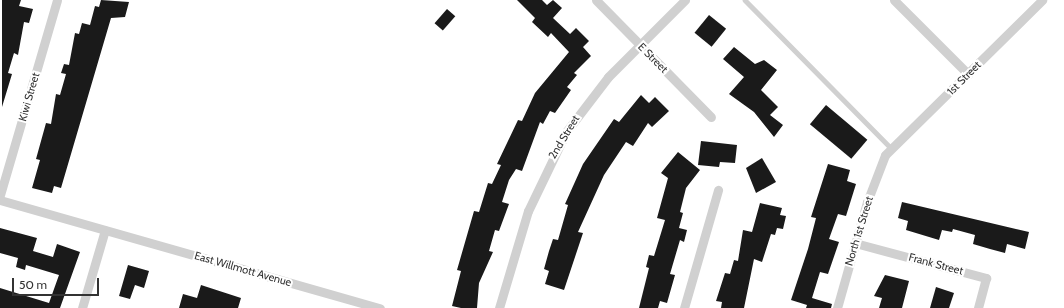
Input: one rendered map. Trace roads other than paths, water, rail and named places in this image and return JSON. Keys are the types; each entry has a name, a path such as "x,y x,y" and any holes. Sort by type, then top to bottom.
{"street":[{"name":"Kiwi Street","path":"0,195 57,0"},
{"name":"E Street","path":"596,0 711,117"},
{"name":"2nd Street","path":"499,308 528,211 547,166 582,110 640,45 685,0"},
{"path":"894,0 968,74"},
{"name":"1st Street","path":"889,152 1042,0"},
{"name":"North 1st Street","path":"836,308 855,243 889,152"},
{"path":"684,308 718,190"},
{"name":"East Willmott Avenue","path":"0,200 380,308"},
{"path":"82,308 105,230"},
{"name":"Frank Street","path":"855,243 986,278 978,308"}],"lane":[{"path":"746,0 889,152"}]}
